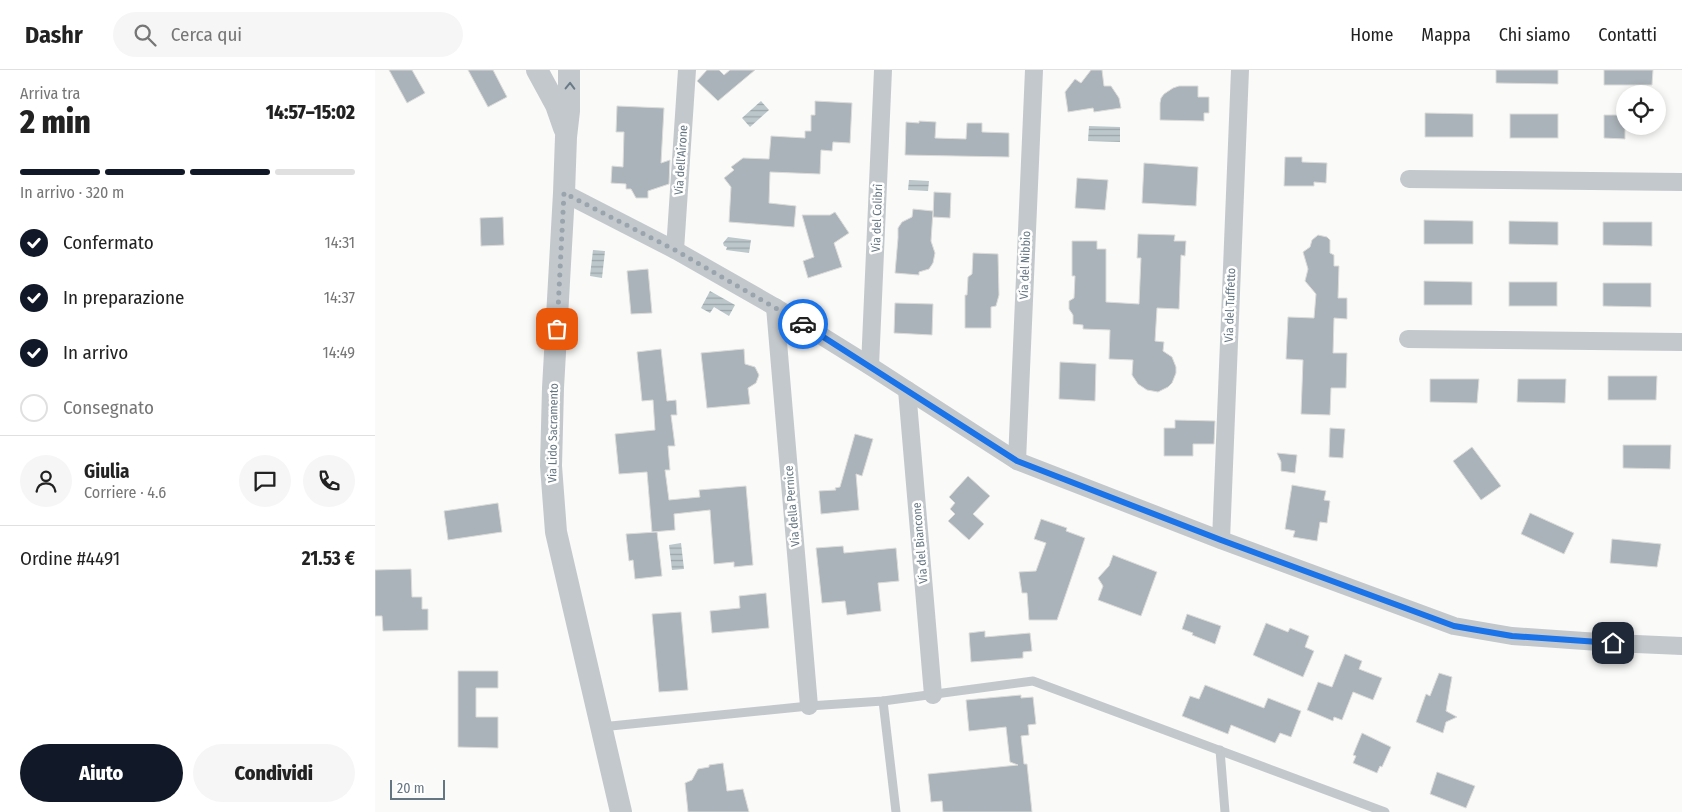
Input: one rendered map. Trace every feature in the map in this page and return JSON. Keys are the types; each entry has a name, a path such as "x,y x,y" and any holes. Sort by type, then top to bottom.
{"street":[{"path":"537,70 556,105 566,136"},
{"name":"Via Lido Sacramento","path":"569,70 569,111 566,136 553,388 551,466 556,532 621,812"},
{"name":"Via dell'Airone","path":"675,250 687,70"},
{"name":"Via del Colibrì","path":"870,366 883,70"},
{"name":"Via del Nibbio","path":"1017,461 1034,70"},
{"name":"Via del Tuffetto","path":"1221,540 1240,70"},
{"path":"1409,179 1682,182"},
{"path":"564,193 675,250 775,307 1017,461 1221,540 1454,626 1512,636 1682,646"},
{"name":"Via della Pernice","path":"775,307 809,706"},
{"path":"1408,339 1682,342"},
{"name":"Via del Biancone","path":"907,390 933,695"}],"lane":[{"path":"600,727 809,706 883,701 1033,681 1385,812"},
{"path":"883,701 895,812"},
{"path":"1220,750 1225,812"}],"shaded area":[{"path":"761,101 769,110 750,127 742,118"},
{"path":"1089,126 1120,127 1120,142 1088,141"},
{"path":"909,180 929,181 928,191 908,190"},
{"path":"728,237 751,240 749,253 726,250 727,247 723,243"},
{"path":"593,250 605,251 602,278 590,276"},
{"path":"710,291 735,305 729,316 714,307 710,313 701,308"},
{"path":"681,543 684,569 672,570 669,545"}],"building":[{"path":"389,70 412,70 425,93 407,103"},
{"path":"468,70 493,70 507,97 488,107"},
{"path":"707,70 719,70 724,75 730,70 755,70 718,101 697,81"},
{"path":"1091,70 1102,70 1104,86 1111,86 1119,98 1121,108 1094,112 1093,108 1068,112 1065,92 1075,79 1081,83"},
{"path":"1496,70 1558,70 1558,84 1496,83"},
{"path":"1604,70 1653,70 1652,85 1604,85"},
{"path":"1179,86 1198,86 1198,97 1209,97 1209,113 1204,113 1204,121 1160,120 1161,98 1173,88"},
{"path":"815,101 852,103 850,143 833,142 832,151 821,150 820,174 770,172 769,203 796,206 794,227 729,222 731,187 724,178 734,170 731,167 743,158 769,159 771,136 805,138 805,131 811,131 811,115 815,115"},
{"path":"617,106 664,108 661,163 670,160 669,184 648,191 648,198 636,198 631,189 626,189 626,184 611,183 612,166 623,167 624,132 616,132"},
{"path":"1425,113 1473,114 1473,137 1425,137"},
{"path":"1510,114 1558,114 1558,138 1510,138"},
{"path":"1604,115 1616,115 1616,135 1625,135 1625,139 1604,138"},
{"path":"919,121 936,122 935,138 966,139 967,123 982,123 982,132 1009,133 1009,157 905,155 906,122 919,123"},
{"path":"1285,157 1302,157 1302,162 1327,163 1326,183 1314,182 1314,186 1284,186"},
{"path":"1144,163 1198,167 1196,206 1142,203"},
{"path":"1077,178 1108,180 1105,210 1075,208"},
{"path":"934,192 951,193 950,218 933,217"},
{"path":"913,209 933,211 931,241 935,253 933,263 929,269 919,272 919,275 895,273 898,228 902,222 912,217"},
{"path":"835,212 849,233 834,243 842,267 808,278 803,261 814,257 802,215 830,215"},
{"path":"503,217 504,245 481,246 480,218"},
{"path":"1424,220 1473,221 1473,244 1424,244"},
{"path":"1509,221 1558,222 1558,245 1509,244"},
{"path":"1603,222 1652,222 1652,246 1603,245"},
{"path":"1138,234 1175,235 1174,241 1186,241 1185,256 1181,255 1179,309 1157,308 1155,341 1164,342 1163,351 1172,357 1176,367 1172,383 1158,392 1147,390 1138,384 1132,375 1133,360 1109,359 1110,330 1083,329 1083,325 1073,324 1073,315 1069,309 1069,301 1074,298 1075,276 1072,276 1072,241 1097,241 1097,249 1106,249 1106,302 1139,304 1141,258 1137,258"},
{"path":"1318,235 1327,237 1330,240 1330,253 1334,255 1334,266 1339,266 1338,298 1347,298 1347,319 1334,318 1333,353 1347,353 1346,388 1331,388 1330,415 1301,414 1303,360 1286,359 1288,317 1314,318 1316,294 1305,281 1308,269 1303,252 1310,247 1312,240"},
{"path":"973,253 998,254 999,295 996,306 991,307 991,328 965,328 965,295 967,295 968,277 972,274"},
{"path":"648,269 652,313 631,314 627,271"},
{"path":"1424,281 1472,282 1472,305 1424,305"},
{"path":"1509,282 1557,282 1557,306 1509,306"},
{"path":"1603,283 1651,283 1651,307 1603,306"},
{"path":"895,303 933,304 932,335 894,333"},
{"path":"661,349 667,401 676,400 677,415 671,415 675,446 668,446 670,470 665,470 669,500 700,497 699,490 746,486 753,565 734,567 734,562 714,564 710,510 674,514 675,530 652,532 647,472 619,474 615,434 655,430 653,400 642,401 637,352"},
{"path":"744,349 745,364 755,367 759,375 756,383 748,388 750,404 707,408 701,353"},
{"path":"1060,362 1096,364 1095,401 1059,399"},
{"path":"1608,376 1657,376 1656,400 1608,400"},
{"path":"1430,379 1479,379 1477,403 1430,402"},
{"path":"1518,379 1566,379 1565,403 1517,402"},
{"path":"1175,420 1215,421 1214,444 1193,444 1193,456 1164,456 1164,428 1175,428"},
{"path":"1330,428 1345,429 1343,458 1329,457"},
{"path":"855,434 873,439 862,476 856,474 859,510 821,514 819,491 836,490 835,488 840,487"},
{"path":"1623,445 1671,445 1670,469 1623,468"},
{"path":"1472,447 1501,486 1481,500 1453,461"},
{"path":"1277,453 1297,455 1295,473 1281,471 1281,462"},
{"path":"968,476 990,496 973,514 984,524 969,540 948,521 955,514 950,509 955,503 949,497"},
{"path":"1292,485 1326,491 1324,500 1330,501 1327,523 1320,522 1317,541 1293,537 1295,531 1285,529"},
{"path":"498,503 502,532 448,540 444,511"},
{"path":"1530,513 1574,533 1564,554 1521,534"},
{"path":"1041,519 1067,528 1066,531 1085,538 1057,620 1029,620 1027,593 1022,593 1019,572 1036,571 1046,543 1034,539"},
{"path":"657,532 662,576 635,579 633,560 629,561 626,534"},
{"path":"1612,539 1661,544 1657,567 1610,563"},
{"path":"843,546 844,553 896,548 899,581 878,583 881,611 847,615 845,601 822,603 816,548"},
{"path":"1113,555 1157,572 1141,616 1098,600 1103,586 1098,578 1109,566"},
{"path":"411,569 412,597 422,597 422,609 428,609 428,630 383,631 382,616 375,616 375,570"},
{"path":"766,593 769,628 712,633 710,611 740,608 739,596"},
{"path":"681,612 688,690 659,692 652,614"},
{"path":"1187,614 1221,626 1215,644 1182,629"},
{"path":"1266,623 1288,632 1290,628 1309,636 1305,647 1314,651 1303,677 1253,655"},
{"path":"985,631 985,637 1030,633 1032,651 1023,652 1023,658 971,662 969,633"},
{"path":"1345,654 1362,661 1359,669 1382,678 1373,700 1353,692 1342,720 1334,717 1333,721 1307,710 1318,682 1332,687"},
{"path":"458,671 498,671 498,688 476,688 476,717 498,717 498,748 458,747"},
{"path":"1439,673 1452,677 1446,711 1457,717 1446,722 1443,733 1416,722 1426,694 1430,696"},
{"path":"1205,685 1264,708 1268,698 1301,711 1291,737 1280,733 1275,743 1231,725 1228,734 1182,716 1190,696 1199,699"},
{"path":"1021,695 1021,698 1033,697 1036,724 1028,725 1029,735 1021,736 1024,764 1027,764 1032,812 943,812 942,801 931,802 928,774 1018,765 1010,762 1006,727 969,731 966,700"},
{"path":"1362,733 1391,747 1382,767 1380,766 1377,773 1353,763 1356,756 1353,755"},
{"path":"723,763 727,791 743,789 749,812 688,812 685,783 692,780 698,769"},
{"path":"1437,772 1475,786 1466,808 1430,794"}],"way so far":[{"path":"557,329 564,193 675,250 803,324"}],"route":[{"path":"803,324 1017,461 1221,540 1454,626 1512,636 1613,643"}]}
